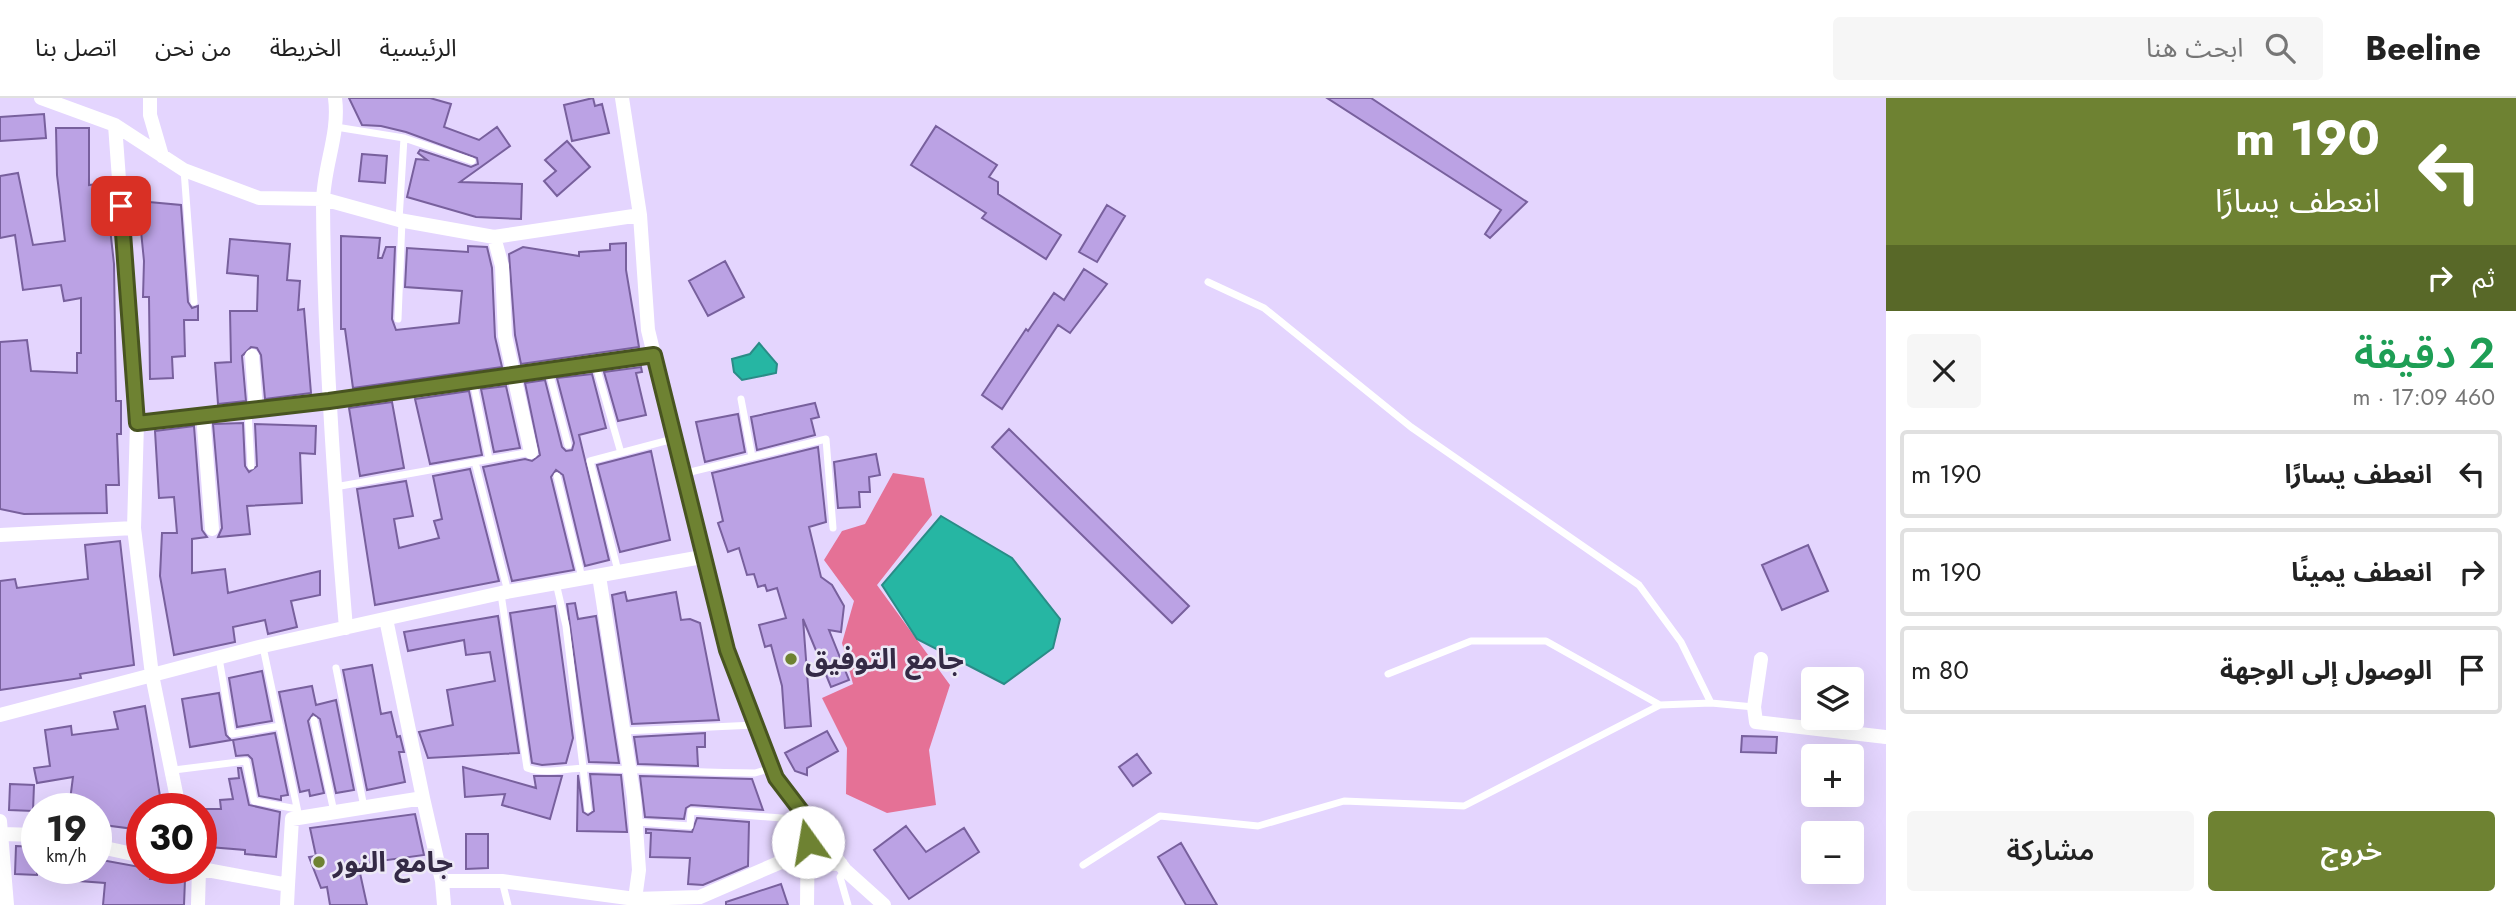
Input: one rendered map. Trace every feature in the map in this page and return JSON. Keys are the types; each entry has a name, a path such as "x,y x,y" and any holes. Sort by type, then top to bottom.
{"street":[{"path":"41,98 115,125 184,170 259,198 323,199 400,220 494,237 640,215"},
{"path":"150,98 149,115 162,156"},
{"path":"335,98 336,127 323,199 329,401 346,628"},
{"path":"622,98 640,215 648,330 702,558 727,650 772,768 843,867 884,905"},
{"path":"115,125 137,423 134,528 152,675 177,793"},
{"path":"494,237 502,266 505,336 531,452"},
{"path":"137,423 329,401 654,355"},
{"path":"252,356 252,410"},
{"path":"203,415 212,529"},
{"path":"0,534 134,528"},
{"path":"0,715 263,646 504,592 702,558"},
{"path":"599,576 630,772 636,822 639,902"},
{"path":"386,619 442,881 444,905"},
{"path":"1761,659 1754,707 1756,722 1886,737"},
{"path":"287,905 292,819 298,813 334,812 423,797"},
{"path":"807,905 808,820"},
{"path":"4,896 1,827 21,831"},
{"path":"442,881 502,881 639,902 700,897 781,862 843,867"},
{"path":"217,872 288,885"},
{"path":"198,884 198,905"}],"lane":[{"path":"336,127 404,138 471,161"},
{"path":"398,319 404,138"},
{"path":"184,170 194,302"},
{"path":"1208,282 1264,308 1411,427 1639,585 1681,642 1711,703"},
{"path":"594,363 621,453"},
{"path":"548,368 568,445"},
{"path":"473,379 489,459"},
{"path":"741,399 752,457"},
{"path":"251,466 252,410"},
{"path":"618,572 590,461 673,439"},
{"path":"682,474 826,439 833,528"},
{"path":"334,487 531,452"},
{"path":"475,461 504,592 527,768 539,772 585,768 630,772 755,773 772,768"},
{"path":"558,476 582,578"},
{"path":"556,583 566,626 588,809"},
{"path":"1388,674 1471,641 1546,641 1660,705"},
{"path":"174,771 246,761 254,801 298,813 263,646"},
{"path":"219,658 232,734 280,726"},
{"path":"336,668 364,807"},
{"path":"1083,865 1160,816 1258,826 1345,801 1464,806 1660,705 1711,703 1754,707"},
{"path":"314,720 334,812"},
{"path":"624,731 756,725"},
{"path":"636,822 690,826 691,811 808,820"},
{"path":"843,867 840,877 848,905"},
{"path":"502,881 508,905"}],"shaded area":[{"path":"759,343 777,364 776,373 742,380 734,372 732,359 750,354"},
{"path":"893,473 924,478 932,515 877,585 950,685 929,750 936,805 887,813 846,794 847,748 822,698 853,684 842,643 854,601 824,560 842,531 865,524"},
{"path":"941,516 1012,558 1060,619 1053,648 1004,684 917,639 882,585"}],"building":[{"path":"349,98 430,98 451,104 444,127 479,140 497,127 510,146 460,182 522,184 521,219 476,217 407,197 416,159 427,160 418,153 420,150 471,167 478,164 477,158 406,132 362,125"},
{"path":"593,98 595,106 602,104 609,133 572,141 564,105"},
{"path":"1327,98 1371,98 1527,202 1490,238 1485,234 1501,210"},
{"path":"44,114 46,138 0,141 0,117"},
{"path":"936,126 997,165 989,177 998,182 998,194 1061,235 1046,259 982,218 986,213 911,165"},
{"path":"56,128 89,128 89,185 105,183 114,264 116,401 121,401 121,434 117,434 119,485 106,485 107,513 24,514 0,509 0,342 27,340 31,371 77,373 77,353 81,353 81,298 64,301 61,285 23,290 15,235 0,238 0,176 18,173 33,245 65,241 57,175"},
{"path":"567,141 590,167 557,196 544,181 556,171 545,160"},
{"path":"362,154 387,156 385,183 359,181"},
{"path":"138,201 181,205 188,302 192,308 198,306 198,320 184,320 185,356 172,357 173,378 150,379 149,297 143,297 144,261"},
{"path":"1107,205 1125,216 1097,262 1079,252"},
{"path":"341,236 380,238 378,258 382,258 386,247 395,247 392,319 396,330 459,323 462,291 405,287 407,248 468,252 468,246 487,247 492,268 495,337 502,367 353,388 345,329 341,329"},
{"path":"230,239 290,244 287,280 300,281 298,310 304,309 311,393 265,399 261,355 257,348 251,347 242,356 246,401 218,404 215,363 231,362 230,311 257,311 258,276 227,273"},
{"path":"626,243 626,270 639,347 521,364 515,335 509,254 523,247 579,256 579,252 610,250 610,244"},
{"path":"725,261 744,297 708,316 689,281"},
{"path":"1084,269 1107,284 1070,333 1058,325 1002,409 982,395 1026,329 1028,331 1054,293 1064,300"},
{"path":"641,367 642,372 636,373 646,415 618,421 604,372"},
{"path":"592,374 606,428 579,435 609,560 585,566 563,475 556,470 551,477 574,570 512,581 483,467 525,459 532,461 540,455 525,383 545,380 562,447 566,451 572,450 574,443 557,378"},
{"path":"506,386 520,448 494,452 481,389"},
{"path":"469,391 482,455 430,464 415,399"},
{"path":"392,402 404,468 360,476 349,408"},
{"path":"815,403 819,417 811,419 815,435 757,450 751,417"},
{"path":"738,414 745,452 705,462 696,422"},
{"path":"243,423 245,466 249,472 257,466 255,424 316,426 315,454 300,453 302,503 247,506 250,534 218,537 222,528 213,424"},
{"path":"194,426 202,530 207,537 192,539 192,573 225,569 228,593 320,571 320,595 291,601 297,627 268,634 265,620 233,627 235,642 174,655 160,576 162,533 177,533 174,497 159,498 155,431"},
{"path":"1009,429 1189,606 1172,623 992,447"},
{"path":"818,447 826,522 809,527 821,577 832,585 844,606 841,632 829,630 849,680 831,687 803,619 811,726 785,728 782,686 771,645 765,647 759,625 786,618 777,588 767,591 765,585 758,587 754,574 747,575 739,548 728,552 718,523 723,521 712,473"},
{"path":"651,451 670,540 620,552 597,465"},
{"path":"876,454 880,475 869,477 870,492 859,492 860,507 838,508 834,462"},
{"path":"470,469 499,581 375,605 357,489 406,481 413,516 394,519 399,548 439,538 434,521 442,519 433,476"},
{"path":"120,541 134,665 80,674 81,678 0,690 0,581 15,579 17,588 88,579 85,545"},
{"path":"1808,545 1828,591 1782,610 1762,565"},
{"path":"625,592 627,601 676,592 681,620 690,619 700,623 719,720 632,724 612,595"},
{"path":"575,603 578,619 596,616 619,763 589,762 567,604"},
{"path":"555,606 573,738 566,763 542,765 532,763 510,613"},
{"path":"498,616 519,753 428,758 419,732 453,725 447,690 495,681 490,652 466,655 464,640 408,651 404,632"},
{"path":"372,665 381,714 391,712 397,737 400,736 404,752 399,752 405,782 367,790 343,670"},
{"path":"262,671 272,721 237,727 229,678"},
{"path":"312,686 316,705 336,700 354,790 336,793 320,719 313,714 308,721 324,793 310,796 309,790 300,792 279,692"},
{"path":"219,693 226,735 231,740 190,747 182,699"},
{"path":"145,706 160,793 126,793 126,828 112,826 112,793 71,793 73,777 37,783 34,768 50,766 45,730 71,726 72,735 118,729 114,712"},
{"path":"827,731 838,751 807,768 807,775 795,771 785,753"},
{"path":"275,733 288,795 281,796 281,800 259,796 252,759 248,755 236,756 233,740"},
{"path":"705,733 705,747 697,747 698,766 638,764 634,737"},
{"path":"1742,736 1777,737 1776,753 1741,752"},
{"path":"1137,754 1151,773 1133,786 1119,767"},
{"path":"463,767 536,788 534,776 562,776 550,819 502,805 505,794 465,797"},
{"path":"238,768 241,768 249,805 280,812 276,857 217,848 217,809 221,809 220,800 233,799 229,779 239,778"},
{"path":"590,774 621,775 627,832 577,831 578,775 583,812 588,815 594,811"},
{"path":"640,776 752,779 763,810 691,805 686,808 684,819 645,817"},
{"path":"10,784 34,785 34,793 21,793 21,810 9,810"},
{"path":"415,814 424,855 358,864 367,905 330,905 327,887 321,888 309,857 316,856 310,828"},
{"path":"697,818 749,822 748,866 703,885 688,884 690,858 650,857 651,833 646,833 646,829 692,832"},
{"path":"906,826 926,852 964,828 979,852 909,899 874,850"},
{"path":"466,834 488,834 488,868 466,869"},
{"path":"1181,843 1217,905 1186,905 1158,857"},
{"path":"16,846 21,846 21,874 15,874"},
{"path":"112,862 126,864 126,884 185,884 184,905 103,905 105,884 112,884"},
{"path":"781,884 788,905 726,905 726,902"}],"place":[{"name":"جامع التوفيق","path":"791,659"},
{"name":"جامع النور","path":"319,862"}],"route":[{"path":"121,206 137,423 329,401 654,355 702,558 727,650 776,778 808,820 808,842"}]}
